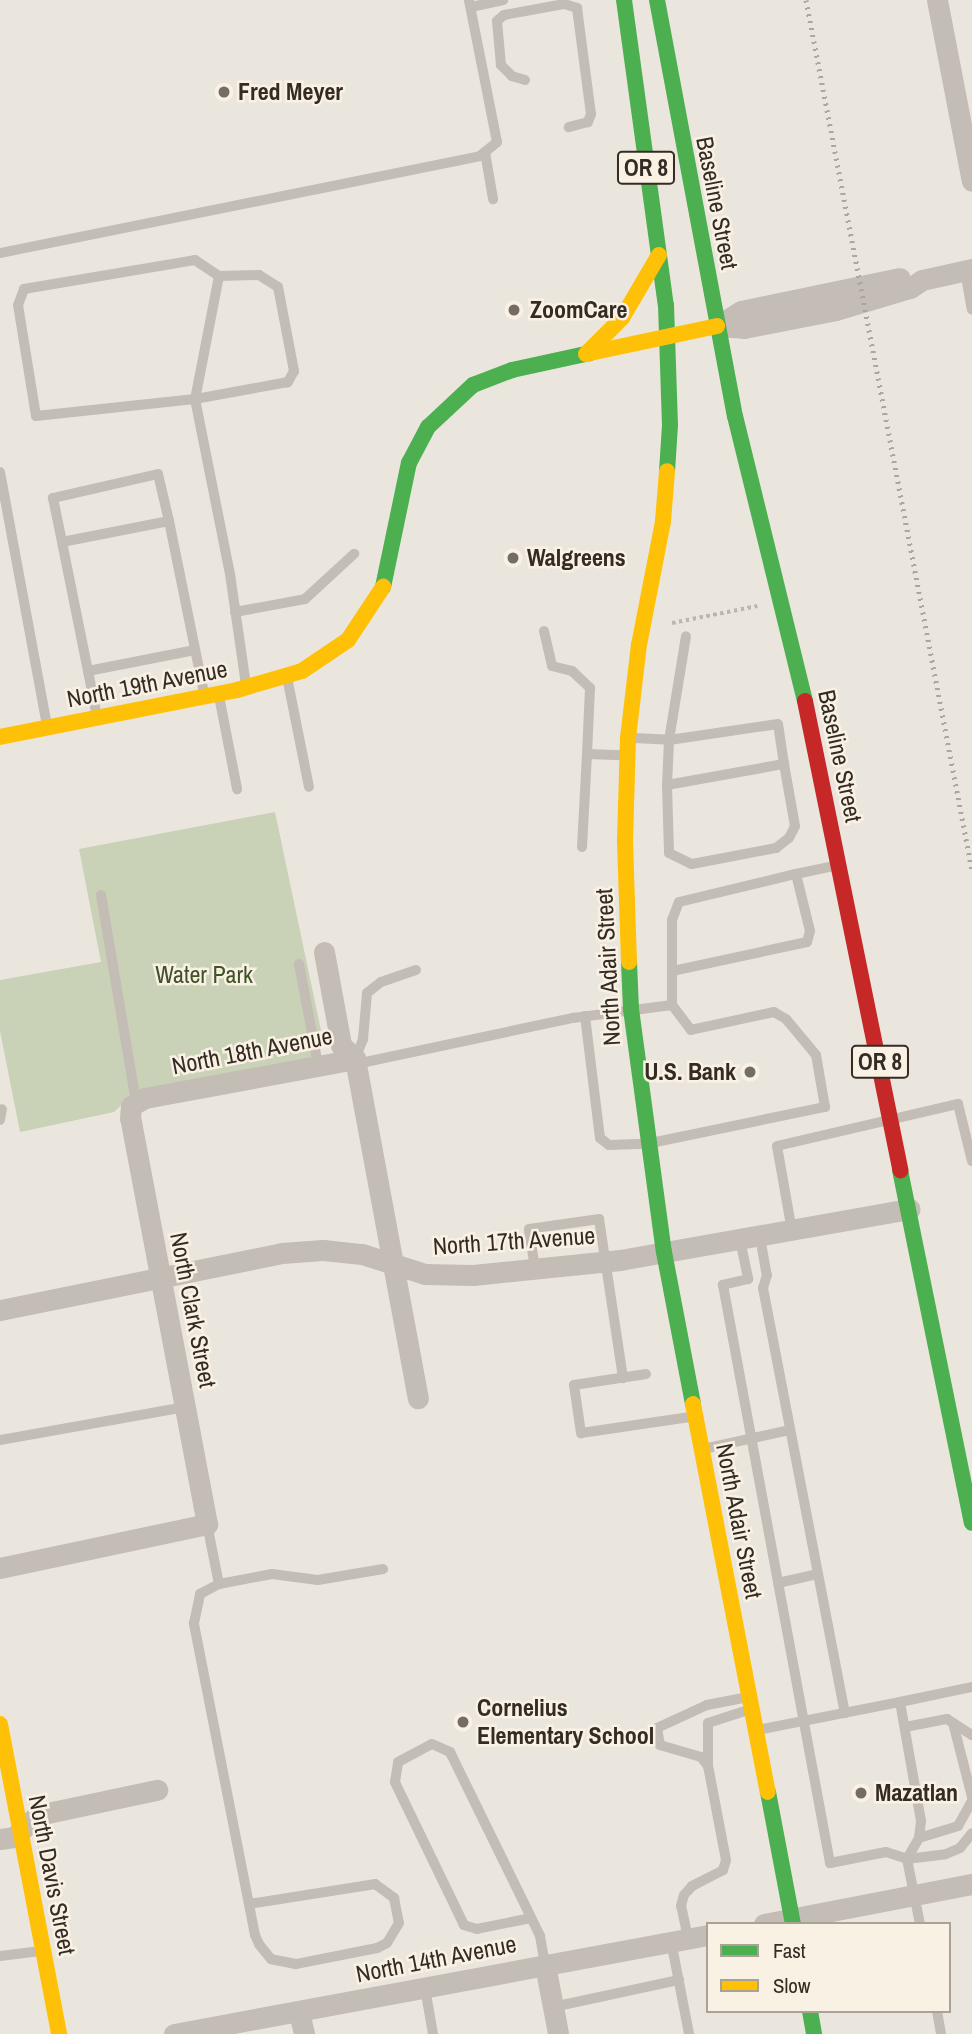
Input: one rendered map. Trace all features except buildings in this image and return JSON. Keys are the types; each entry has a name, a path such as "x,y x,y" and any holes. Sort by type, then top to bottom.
{"main road":[{"name":"Baseline Street","path":"657,0 735,416 784,601 794,720 839,865 972,1524"},
{"name":"North Adair Street","path":"620,6 659,255 668,337 668,485 642,628 627,756 631,1009 646,1144 664,1252 792,1921"},
{"path":"635,98 651,133 681,290"},
{"path":"586,354 622,318 659,255"},
{"path":"689,310 717,326"},
{"path":"294,674 348,640 375,605 389,573 409,463 444,407 490,378 717,326"},
{"path":"668,337 685,354"},
{"path":"709,382 735,416"},
{"name":"North 19th Avenue","path":"0,737 211,695 294,674"},
{"name":"North Davis Street","path":"0,1724 60,2034"},
{"path":"810,2013 814,2034"}],"street":[{"path":"937,0 972,181"},
{"path":"717,326 741,311 908,276 922,279 969,270"},
{"name":"North 18th Avenue","path":"324,953 341,1045 356,1061"},
{"path":"356,1061 418,1398"},
{"name":"North 18th Avenue","path":"134,1105 318,1065 356,1061"},
{"name":"North Clark Street","path":"134,1105 130,1118 207,1524"},
{"name":"North 17th Avenue","path":"0,1310 282,1253 323,1250 362,1254 425,1274 536,1268 664,1252 910,1209"},
{"path":"0,1568 207,1524"},
{"path":"0,1839 14,1837 38,1815 157,1790"},
{"path":"792,1921 972,1884"},
{"name":"North 14th Avenue","path":"177,2034 689,1938"},
{"path":"545,1965 558,2034"},
{"path":"299,2012 304,2034"}],"lane":[{"path":"0,253 485,152 497,142 470,4 503,0"},
{"path":"524,80 512,76 501,65 497,21 504,15 564,4 577,8 591,114 588,121 569,127"},
{"path":"485,152 493,199"},
{"path":"195,260 219,276 259,275 278,287 293,371 288,382 195,399 36,416 18,305 24,289 195,260"},
{"path":"969,270 972,309"},
{"path":"219,276 195,399 235,612 246,687"},
{"path":"0,472 48,727"},
{"path":"97,718 54,498 158,474 195,650 211,695 237,789"},
{"path":"62,542 169,521"},
{"path":"235,612 305,599 354,554"},
{"path":"544,631 552,666 572,671 590,688 582,847"},
{"path":"628,738 669,740 794,720 784,764 795,826 789,838 776,848 692,864 669,853 669,740 686,636"},
{"path":"88,671 195,650"},
{"path":"294,674 309,787"},
{"path":"587,754 627,756"},
{"path":"667,785 784,764"},
{"path":"585,1016 600,1138 608,1145 646,1144 825,1107 816,1055 786,1019 774,1012 691,1030 672,1005 672,919 678,902 839,865"},
{"path":"673,971 807,942 810,931 796,874"},
{"path":"101,895 134,1105"},
{"path":"299,964 318,1065"},
{"path":"416,970 381,982 367,993 363,1039 356,1061 585,1016 672,1005"},
{"path":"792,1231 777,1146 958,1104 970,1158"},
{"path":"536,1268 529,1229 598,1219 623,1378"},
{"path":"750,1238 767,1275 762,1288 845,1713"},
{"path":"750,1238 748,1279 723,1285 830,1863 887,1852 907,1859 955,1851 972,1833"},
{"path":"646,1374 574,1385 581,1433 696,1416"},
{"path":"0,1440 185,1406"},
{"path":"702,1449 790,1430"},
{"path":"207,1524 219,1584"},
{"path":"249,1904 375,1884 394,1898 399,1923 387,1943 377,1948 288,1965 271,1959 259,1944 249,1904 194,1623 200,1594 219,1584 272,1574 318,1580 383,1569"},
{"path":"778,1583 818,1574"},
{"path":"756,1730 972,1687"},
{"path":"900,1702 921,1821 919,1838 907,1859 919,1922"},
{"path":"708,1766 701,1757 660,1745 657,1728 707,1705 751,1703"},
{"path":"689,2034 679,1980 689,1938 681,1906 684,1895 692,1886 723,1870 726,1860 708,1766 708,1723 751,1703"},
{"path":"905,1727 947,1719 972,1735"},
{"path":"919,1838 958,1826 972,1799 953,1723"},
{"path":"531,1918 477,1929 464,1925 395,1782 398,1762 432,1744 450,1752 531,1918 545,1965"},
{"path":"0,1956 44,1951"},
{"path":"553,2007 679,1980"},
{"path":"425,1988 433,2034"},
{"path":"937,2013 941,2034"}],"path":[{"path":"642,628 784,601"}],"green space":[{"name":"Water Park","path":"275,812 323,1040 319,1052 308,1060 126,1101 114,1112 20,1132 0,1031 0,980 101,962 79,849"}],"railway":[{"path":"806,0 972,870"}],"traffic: fast":[{"path":"624,0 666,305 670,425 667,471"},
{"path":"657,0 735,416 805,701"},
{"path":"383,587 409,463 428,427 473,385 512,370 590,353"},
{"path":"629,962 631,1009 664,1252 693,1404"},
{"path":"900,1170 972,1523"},
{"path":"768,1792 793,1922"},
{"path":"810,2013 814,2034"}],"traffic: slow":[{"path":"586,354 622,318 659,255"},
{"path":"590,353 717,326"},
{"path":"629,962 625,840 628,738 639,645 663,521 667,471"},
{"path":"0,737 237,690 302,671 348,640 383,587"},
{"path":"693,1404 768,1792"},
{"path":"0,1724 59,2034"}],"traffic: jam":[{"path":"805,701 900,1170"}],"place":[{"name":"Fred Meyer","path":"224,92"},
{"name":"ZoomCare","path":"514,310"},
{"name":"Walgreens","path":"513,558"},
{"name":"U.S. Bank","path":"750,1072"},
{"name":"Cornelius Elementary School","path":"463,1722"},
{"name":"Mazatlan","path":"861,1793"}]}
